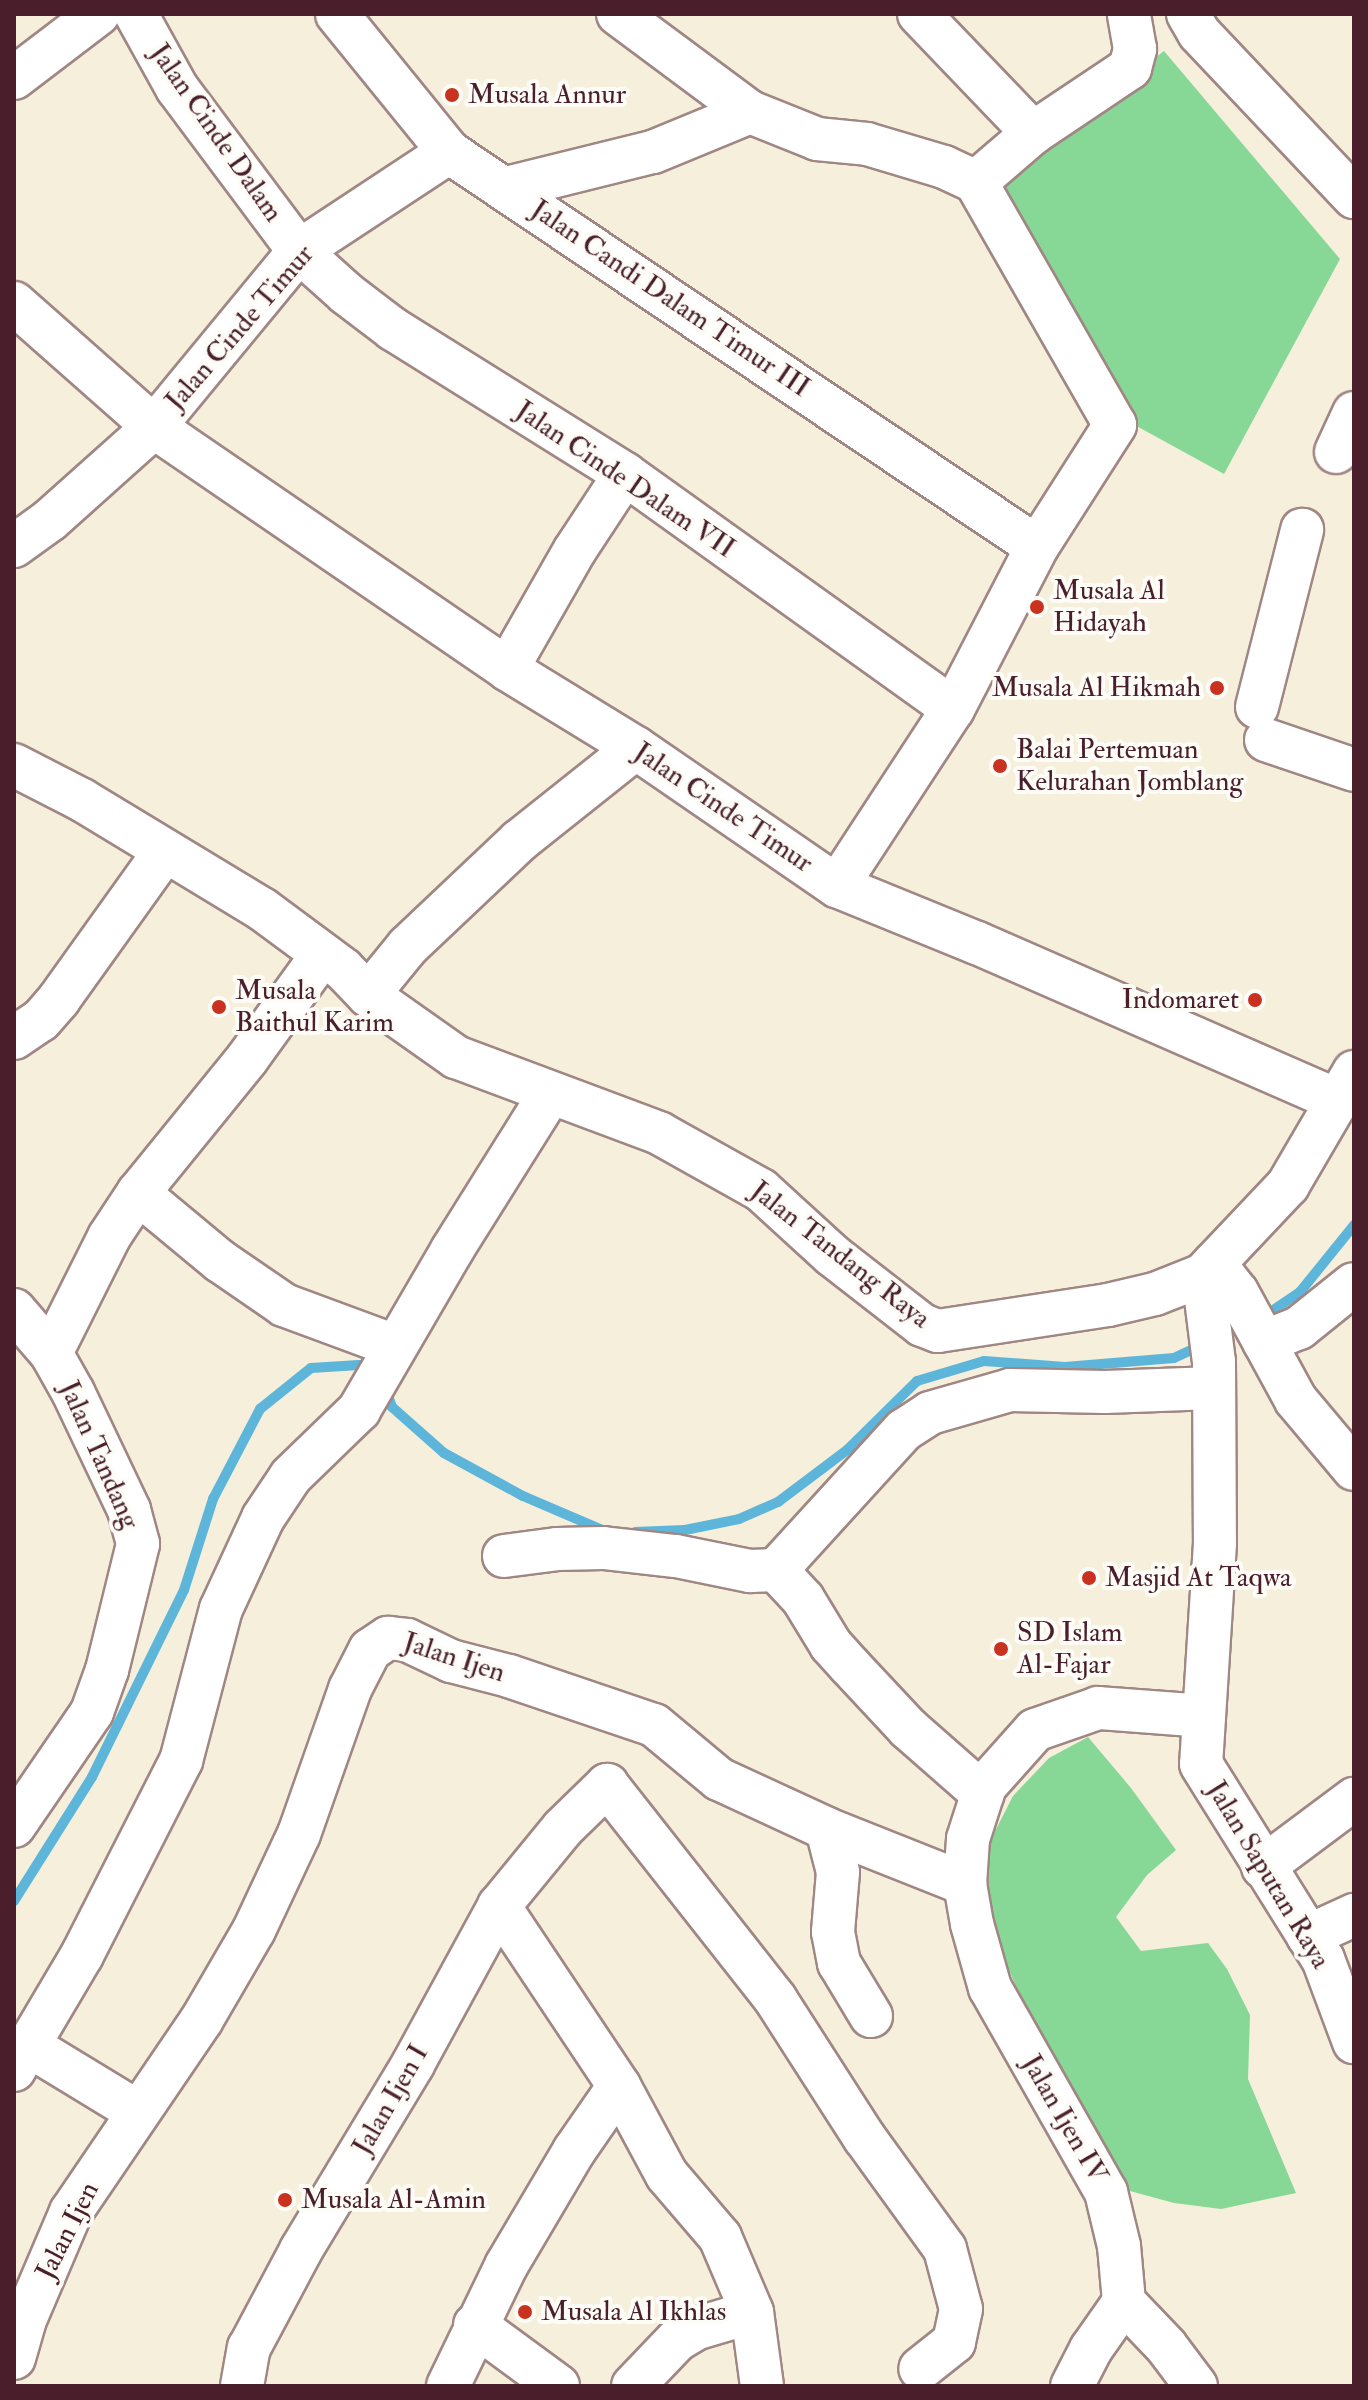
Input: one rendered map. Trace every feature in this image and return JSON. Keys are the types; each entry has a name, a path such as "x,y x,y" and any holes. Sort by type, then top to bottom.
{"street":[{"path":"14,78 98,14"},
{"name":"Jalan Cinde Dalam","path":"136,14 177,88 299,251"},
{"name":"Jalan Candi Dalam Timur III","path":"337,14 449,152 507,188 1037,547"},
{"path":"618,14 750,112 817,139 867,144 944,167 976,182 1115,423 1037,547 953,709 837,886"},
{"path":"919,14 1033,133"},
{"path":"976,182 1033,133 1130,68 1135,49 1129,14"},
{"path":"1188,14 1199,33 1353,203"},
{"path":"507,188 653,152 750,112"},
{"name":"Jalan Cinde Timur","path":"154,427 299,251 449,152"},
{"name":"Jalan Cinde Dalam VII","path":"299,251 393,329 625,474 953,709"},
{"name":"Jalan Cinde Timur","path":"14,303 154,427 507,669 636,748 837,886 1346,1087"},
{"path":"1336,452 1354,413"},
{"path":"14,546 50,520 154,427"},
{"path":"507,669 575,550 625,474"},
{"path":"1302,530 1261,724 1354,770"},
{"path":"368,995 408,946 519,841 636,748"},
{"name":"Jalan Tandang Raya","path":"14,765 82,800 262,909 343,969 368,995 456,1057 659,1133 761,1190 832,1255 922,1325 938,1331 1216,1285 1288,1185 1346,1087"},
{"path":"14,1038 41,1020 59,999 165,851"},
{"path":"51,1353 109,1237 138,1193 247,1059 322,955"},
{"path":"138,2112 22,2059 117,1890 181,1761 221,1609 241,1559 284,1485 359,1410 550,1094"},
{"path":"138,1193 220,1261 284,1305 390,1356"},
{"path":"1264,1342 1299,1328 1354,1284"},
{"path":"1216,1285 1264,1342 1296,1400 1354,1469"},
{"name":"Jalan Saputan Raya","path":"1216,1285 1215,1543 1201,1764 1328,1972 1354,2042"},
{"name":"Jalan Tandang","path":"14,1310 51,1353 129,1510 138,1544 107,1670 92,1712 14,1826"},
{"path":"504,1556 557,1549 603,1548 676,1556 750,1571 776,1570 904,1430 930,1413 1010,1390 1105,1392 1214,1375"},
{"path":"776,1570 803,1599 831,1645 850,1666 909,1729 983,1794"},
{"name":"Jalan Ijen","path":"14,2358 24,2322 71,2212 201,2021 254,1930 299,1834 350,1689 370,1650 388,1638 407,1640 451,1661 654,1725 719,1779 827,1829 965,1884"},
{"name":"Jalan Ijen IV","path":"1124,2302 1119,2246 1106,2192 990,1988 972,1924 965,1884 968,1839 985,1786 1035,1730 1098,1708 1204,1716"},
{"path":"762,2386 752,2312 720,2237 667,2175 619,2086 499,1906 554,1838 607,1785 776,2000 864,2137 945,2249 961,2309 954,2342 921,2380"},
{"path":"1263,1867 1354,1799"},
{"path":"827,1829 838,1872 833,1932 839,1963 871,2016"},
{"name":"Jalan Ijen I","path":"242,2386 249,2348 301,2250 413,2064 499,1906"},
{"path":"1308,1936 1354,1915"},
{"path":"448,2386 475,2325 574,2151 619,2086"},
{"path":"1072,2386 1091,2349 1124,2302 1166,2346 1196,2386"},
{"path":"633,2386 677,2340 695,2329 752,2312"},
{"path":"475,2325 558,2386"}],"green space":[{"path":"1164,51 1340,259 1224,474 1122,418 990,183"},
{"path":"1088,1737 1131,1788 1176,1850 1147,1875 1116,1917 1141,1951 1208,1943 1227,1969 1250,2015 1248,2079 1296,2193 1221,2209 1174,2203 1119,2188 1069,2103 997,1944 989,1905 989,1843 1013,1796 1049,1758"}],"waterway":[{"path":"1260,1319 1300,1292 1354,1225"},
{"path":"635,1532 685,1530 739,1519 778,1502 847,1450 917,1381 984,1361 1065,1367 1174,1358 1202,1345"},
{"path":"14,1901 92,1777 184,1590 213,1499 260,1409 311,1368 359,1365 372,1373"},
{"path":"385,1387 392,1407 444,1453 523,1496 607,1532"}],"place":[{"name":"Musala Annur","path":"452,95"},
{"name":"Musala Al Hidayah","path":"1037,607"},
{"name":"Musala Al Hikmah","path":"1217,688"},
{"name":"Balai Pertemuan Kelurahan Jomblang","path":"1000,766"},
{"name":"Indomaret","path":"1255,1000"},
{"name":"Musala Baithul Karim","path":"219,1007"},
{"name":"Masjid At Taqwa","path":"1089,1578"},
{"name":"SD Islam Al-Fajar","path":"1001,1649"},
{"name":"Musala Al-Amin","path":"285,2200"},
{"name":"Musala Al Ikhlas","path":"525,2312"}]}
